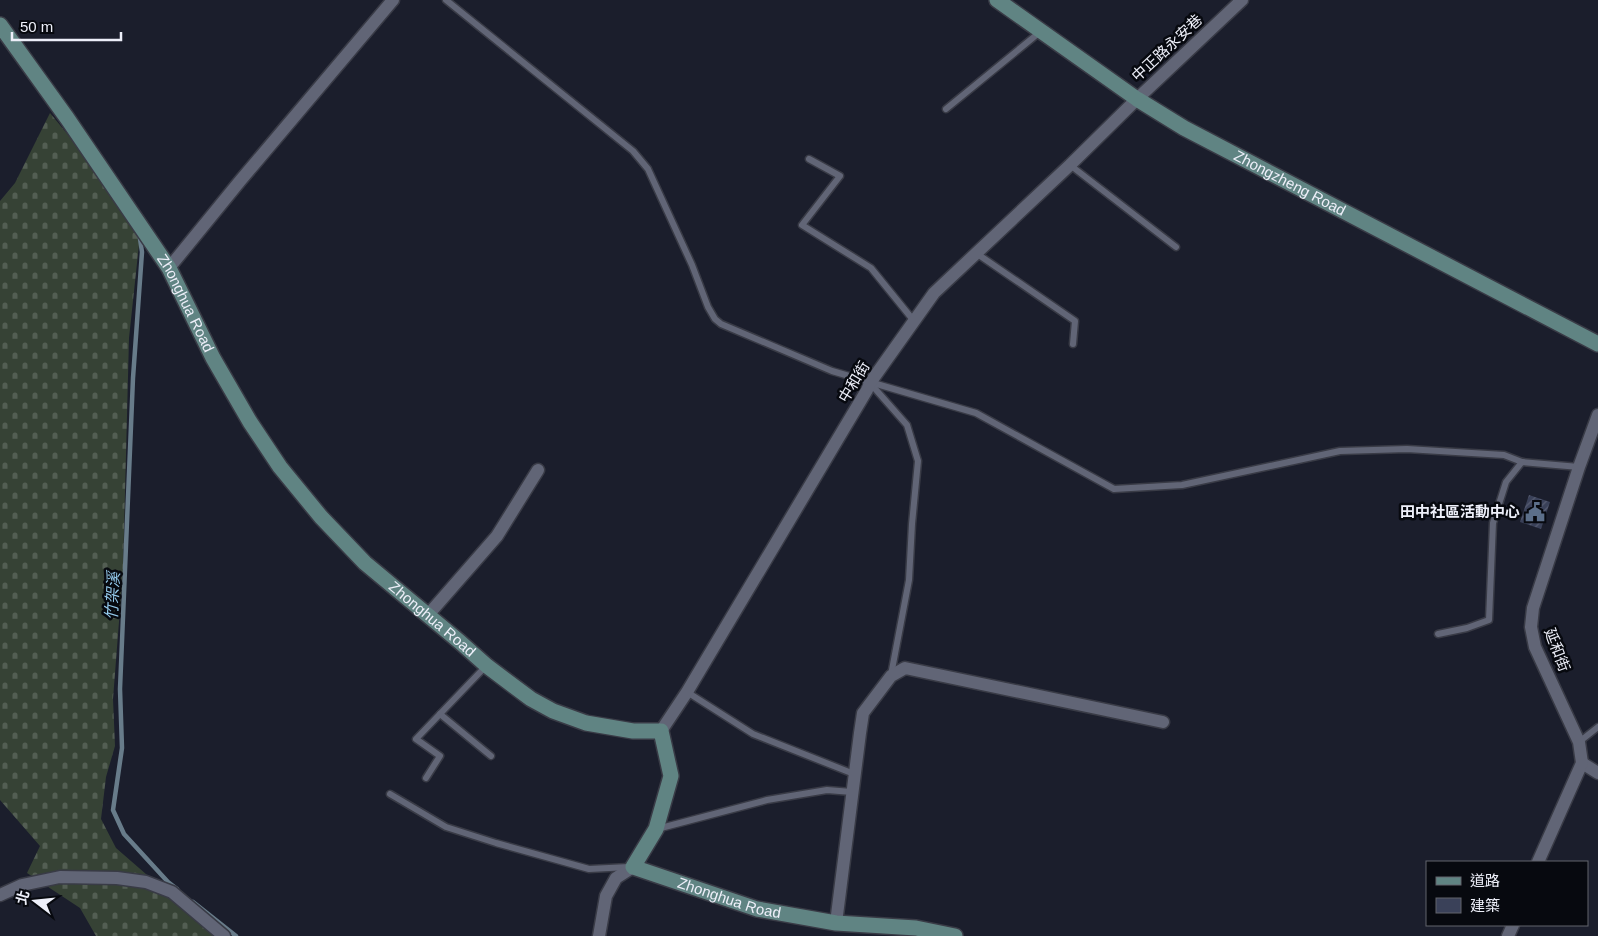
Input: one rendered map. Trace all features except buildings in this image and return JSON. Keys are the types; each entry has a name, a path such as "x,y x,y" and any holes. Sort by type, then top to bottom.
{"street":[{"path":"169,268 240,180 393,0"},
{"name":"Zhongzheng Road","path":"997,0 1137,99 1184,128 1598,344"},
{"name":"中正路永安巷","path":"1137,99 1242,0"},
{"name":"Zhonghua Road","path":"0,25 67,118 169,268 213,358 250,422 280,467 320,516 364,563 487,666 531,699 553,711 586,723 633,732 661,731"},
{"name":"中和街","path":"661,731 687,692 870,383 934,293 1137,99"},
{"name":"延和街","path":"1582,763 1579,742 1535,647 1531,627 1533,608 1579,467 1593,444 1598,415"},
{"path":"428,616 497,536 538,470"},
{"path":"836,923 863,713 891,676 905,668 1163,722"},
{"path":"599,936 606,896 616,878 633,867 656,829 671,776 661,731"},
{"path":"1538,861 1582,763 1598,773"},
{"name":"Zhonghua Road","path":"633,867 757,909 836,923 916,928 955,936"},
{"path":"0,896 22,885 60,877 117,878 146,882 172,892 224,936"}],"lane":[{"path":"446,0 634,151 648,169 692,266 708,307 715,319 721,324 832,371 976,413 1114,489 1182,485 1340,452 1407,450 1504,455 1522,462 1579,467"},
{"path":"946,109 1040,32"},
{"path":"809,159 840,176 802,225 871,268 914,321"},
{"path":"1070,165 1176,247"},
{"path":"976,253 1075,321 1073,344"},
{"path":"870,383 907,425 918,461 909,580 891,676"},
{"path":"1438,634 1467,628 1490,620 1493,523 1506,482 1522,462"},
{"path":"426,778 440,756 416,739 487,666"},
{"path":"687,692 753,734 854,774"},
{"path":"440,714 491,756"},
{"path":"1579,742 1598,726"},
{"path":"656,829 767,800 827,790 852,792"},
{"path":"390,794 446,827 496,843 589,869 633,867"}],"green space":[{"path":"50,113 74,142 140,235 129,338 123,570 113,699 115,746 106,777 101,819 116,848 177,901 226,936 96,936 80,908 27,873 40,846 0,800 0,201 15,183"}],"waterway":[{"name":"竹架溪","path":"139,232 142,252 133,378 120,689 122,748 113,810 124,834 168,882 177,889"},
{"name":"竹架溪","path":"193,902 236,936"}],"place":[{"name":"田中社區活動中心","path":"1535,512"}]}
